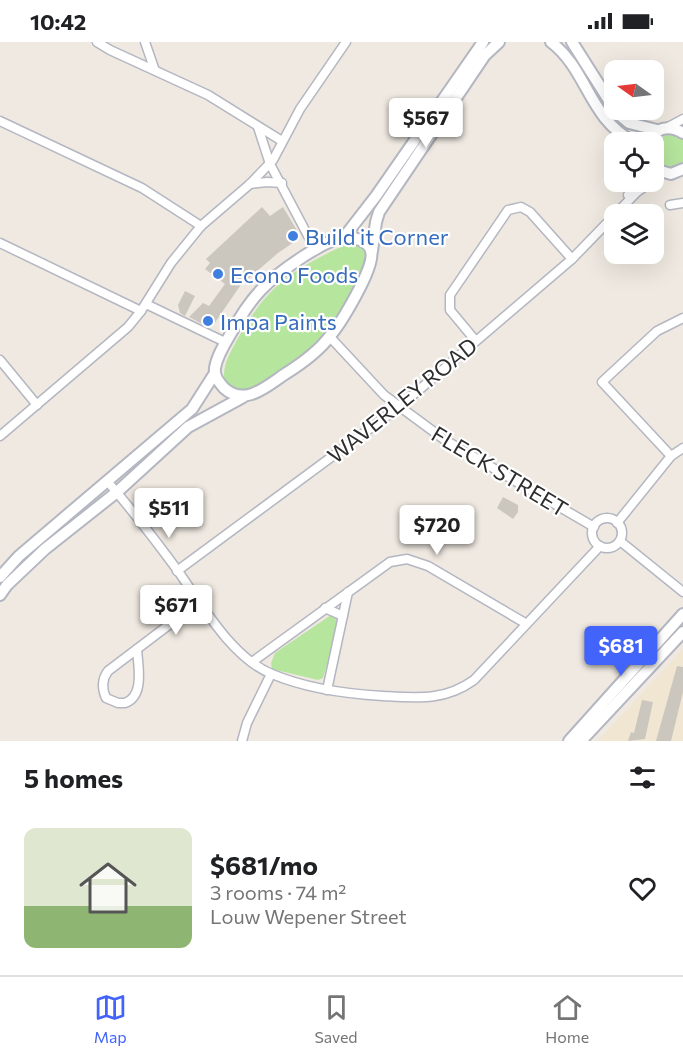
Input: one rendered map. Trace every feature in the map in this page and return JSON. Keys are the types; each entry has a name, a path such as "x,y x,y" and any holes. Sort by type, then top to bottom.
{"street":[{"path":"97,42 208,94 282,141"},
{"path":"145,42 154,69"},
{"path":"0,577 19,556 192,409 215,373 225,342 242,312 271,278 315,249 345,236 376,196 483,42"},
{"path":"0,595 27,566 117,492 188,427 243,397 254,394 291,370 330,337 365,275 379,212 485,55 499,42"},
{"path":"551,42 570,64 607,124 619,132"},
{"path":"573,42 622,119 638,127 683,133"},
{"path":"0,436 128,327 143,308 171,263 201,226 270,164 300,109 343,43"},
{"path":"659,132 683,119"},
{"path":"0,121 142,188 201,226"},
{"path":"258,127 270,164 315,249"},
{"path":"666,174 683,170"},
{"path":"250,184 282,183"},
{"name":"WAVERLEY ROAD","path":"627,204 640,192"},
{"path":"670,205 683,203"},
{"path":"475,340 450,310 450,295 508,210 521,207 530,212 572,259"},
{"name":"WAVERLEY ROAD","path":"177,571 399,407 572,259 604,226"},
{"path":"345,236 362,241 372,251"},
{"path":"0,243 143,308 225,342"},
{"path":"671,456 602,382 657,331 683,318"},
{"name":"FLECK STREET","path":"330,337 378,389 445,440 594,526"},
{"path":"0,360 37,405"},
{"path":"215,373 218,382 227,391 243,397"},
{"path":"617,523 671,456 683,448"},
{"path":"108,482 177,571 198,602 235,646 252,662 271,674 327,690 357,695 433,697 451,693 474,680 600,546"},
{"path":"607,519 617,523 622,531 620,541 612,547 600,546 593,538 594,526 607,519"},
{"path":"620,541 683,592"},
{"path":"19,556 27,566"},
{"path":"252,662 390,562 400,559 414,560 525,624"},
{"path":"327,690 348,592"},
{"path":"137,649 138,682 135,696 125,703 111,701 105,695 105,675 137,649 198,602"},
{"path":"326,608 343,616"},
{"path":"569,741 683,614"},
{"path":"581,741 683,632"},
{"path":"242,741 247,723 271,674"}],"shaded area":[{"path":"683,649 683,741 598,741"}],"green space":[{"path":"672,132 683,134 683,167 668,169 664,166 664,137"},
{"path":"345,245 357,245 367,253 368,267 319,347 257,390 244,393 232,387 224,379 226,363 237,340 259,306 270,293 295,272"},
{"path":"331,615 336,618 338,626 323,678 318,680 272,669 271,663 275,653"}],"building":[{"path":"262,207 270,216 283,207 298,232 294,242 240,286 214,324 206,326 189,317 203,303 209,306 225,284 205,269 210,263 206,259"},
{"path":"185,291 195,296 185,316 180,313 178,305"},
{"path":"503,497 518,505 518,512 513,519 497,508"},
{"path":"677,666 683,667 683,692 671,741 656,741"},
{"path":"642,700 653,702 645,739 628,741 631,732 634,733"}],"place":[{"name":"Build it Corner","path":"293,236"},
{"name":"Econo Foods","path":"218,274"},
{"name":"Impa Paints","path":"208,321"}]}
